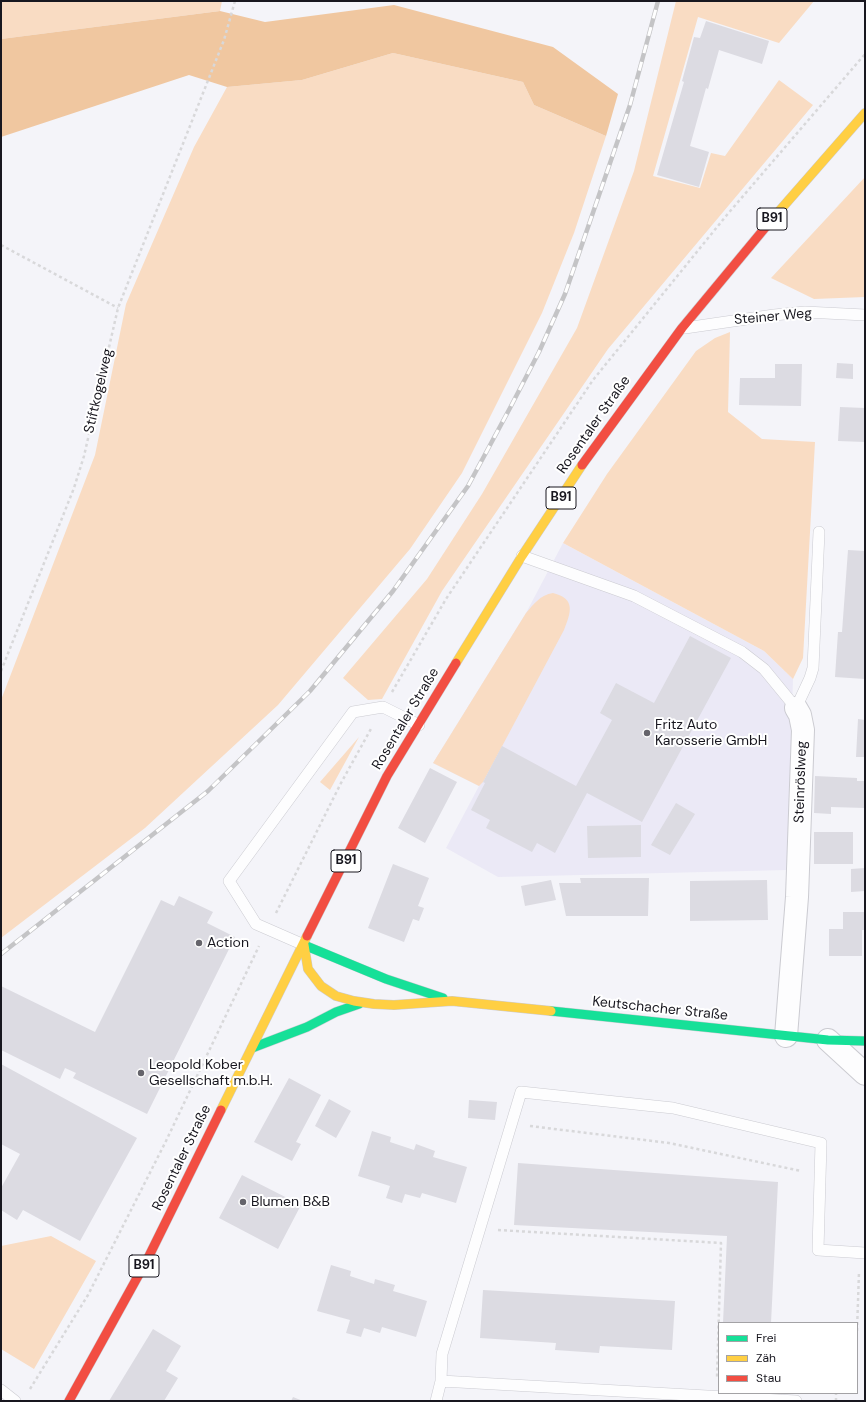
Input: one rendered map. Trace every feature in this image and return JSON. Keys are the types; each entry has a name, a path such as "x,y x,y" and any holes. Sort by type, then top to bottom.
{"main road":[{"name":"Rosentaler Straße","path":"69,1401 148,1258 387,776 522,556 596,445 682,328 780,209 865,113"},
{"path":"304,945 386,979 452,1001"},
{"path":"304,945 309,971 323,989 335,996 359,1004 409,1004 452,1001"},
{"name":"Keutschacher Straße","path":"452,1001 786,1036 828,1040 865,1041"},
{"path":"252,1048 307,1027 336,1012 359,1004"}],"street":[{"name":"Steinröslweg","path":"786,1036 796,896 803,730 800,715 796,708"},
{"path":"828,1040 865,1074"}],"lane":[{"name":"Steiner Weg","path":"682,328 806,312 865,315"},
{"path":"522,556 634,596 742,652 764,669 796,708 813,668 819,532"},
{"path":"304,945 256,924 229,881 353,712 383,707 419,725"},
{"path":"436,1401 441,1381 442,1354 521,1092 673,1108 821,1143 818,1250 862,1253"},
{"path":"441,1381 796,1401"},
{"path":"1,1390 15,1401"}],"path":[{"name":"Stiftkogelweg","path":"1,671 74,488 84,456 118,308 224,40 235,1"},
{"path":"1,245 118,308"},
{"path":"511,1124 669,1143 820,1175"},
{"path":"480,1229 722,1243 719,1322"},
{"path":"858,1322 862,1253"},
{"path":"716,1397 718,1346"}],"shaded area":[{"path":"1,1 222,1 220,11 1,39"},
{"path":"676,1 814,1 779,43 698,17 653,176 700,188 711,153 725,156 779,80 813,105 608,349 442,591 382,699 368,700 343,678 427,579 482,494 577,328 634,171"},
{"path":"394,5 553,47 618,94 606,136 534,105 523,82 393,53 302,80 227,87 189,75 1,137 1,39 220,11 265,22"},
{"path":"393,53 523,82 534,105 606,136 574,233 542,313 462,473 410,549 278,705 145,828 1,938 1,700 95,455 126,304 194,147 227,87 302,80"},
{"path":"865,177 865,297 814,299 771,278"},
{"path":"730,332 728,412 762,439 815,442 803,658 793,679 764,651 563,543 607,474 696,351 715,338"},
{"path":"563,543 764,651 793,679 787,870 498,877 446,848 479,786 433,763 526,613"},
{"path":"553,593 565,599 570,607 570,612 564,630 483,782 479,786 433,763 526,613 541,598"},
{"path":"359,737 330,790 320,782"},
{"path":"51,1236 96,1261 34,1369 1,1349 1,1246"}],"building":[{"path":"706,21 769,41 762,64 719,50 708,89 706,88 690,146 709,152 699,187 657,175 684,82 682,81 694,37 700,38"},
{"path":"837,363 853,364 853,379 836,378"},
{"path":"775,364 802,364 801,406 739,405 740,378 775,378"},
{"path":"840,407 865,408 865,442 838,441"},
{"path":"848,550 865,551 865,679 835,677 838,632 842,632"},
{"name":"Fritz Auto Karosserie GmbH","path":"690,636 731,658 642,822 587,793 555,853 537,843 532,852 486,828 490,820 471,810 485,783 483,782 502,746 576,786 612,720 600,713 616,683 654,703"},
{"path":"858,719 865,720 865,757 856,757"},
{"path":"430,768 457,782 425,843 398,828"},
{"path":"815,776 857,778 857,781 865,781 865,808 831,807 831,814 814,813"},
{"path":"676,803 695,814 670,855 651,845"},
{"path":"641,825 641,857 588,858 587,826"},
{"path":"814,832 853,832 853,864 814,864"},
{"path":"393,864 429,878 418,906 424,908 419,921 413,919 404,942 368,928"},
{"path":"865,868 865,891 851,892 851,869"},
{"path":"580,878 649,878 648,916 566,916 559,883 581,883"},
{"path":"551,880 556,900 525,906 521,886"},
{"path":"767,880 768,920 690,921 690,881"},
{"path":"179,896 213,912 207,923 235,937 147,1114 73,1078 76,1073 65,1068 60,1079 1,1050 1,986 95,1032 161,900 174,906"},
{"path":"843,912 865,912 865,930 862,930 862,956 829,956 829,929 843,929"},
{"path":"1,1064 137,1138 80,1241 23,1210 17,1220 1,1210 1,1188 20,1154 1,1144"},
{"path":"289,1078 321,1095 296,1142 301,1144 292,1161 254,1142"},
{"path":"329,1099 351,1111 336,1138 315,1126"},
{"path":"469,1100 497,1102 495,1120 468,1118"},
{"path":"372,1131 391,1137 390,1142 414,1150 416,1144 435,1151 433,1157 467,1167 456,1203 422,1193 420,1198 405,1194 402,1203 386,1198 390,1186 358,1176"},
{"path":"518,1163 778,1182 771,1322 723,1322 727,1236 514,1225"},
{"path":"242,1175 301,1205 278,1249 219,1218"},
{"path":"331,1265 351,1271 350,1276 374,1284 375,1279 395,1285 393,1291 427,1301 416,1337 382,1327 380,1333 364,1328 361,1337 346,1333 350,1320 317,1311"},
{"path":"483,1290 675,1301 672,1350 600,1346 599,1353 555,1350 556,1343 480,1338"},
{"path":"153,1329 181,1346 166,1371 178,1378 164,1401 109,1401"},
{"path":"293,1397 303,1401 291,1401"}],"railway":[{"path":"1,954 208,791 310,691 393,591 468,486 539,352 565,294 630,105 658,1"}],"traffic: fast":[{"path":"304,945 386,979 443,998"},
{"path":"252,1048 307,1027 336,1012 359,1004"},
{"path":"551,1011 828,1040 865,1041"}],"traffic: slow":[{"path":"774,217 865,113"},
{"path":"456,663 522,556 582,465"},
{"path":"221,1110 307,936"},
{"path":"304,945 308,969 321,986 336,996 354,1001 394,1005 452,1001 551,1011"}],"traffic: jam":[{"path":"582,465 682,328 774,217"},
{"path":"307,936 387,776 456,663"},
{"path":"69,1401 148,1258 221,1110"}],"place":[{"name":"Fritz Auto Karosserie GmbH","path":"647,733"},
{"name":"Action","path":"199,943"},
{"name":"Leopold Kober Gesellschaft m.b.H.","path":"141,1073"},
{"name":"Blumen B&B","path":"243,1202"}]}
